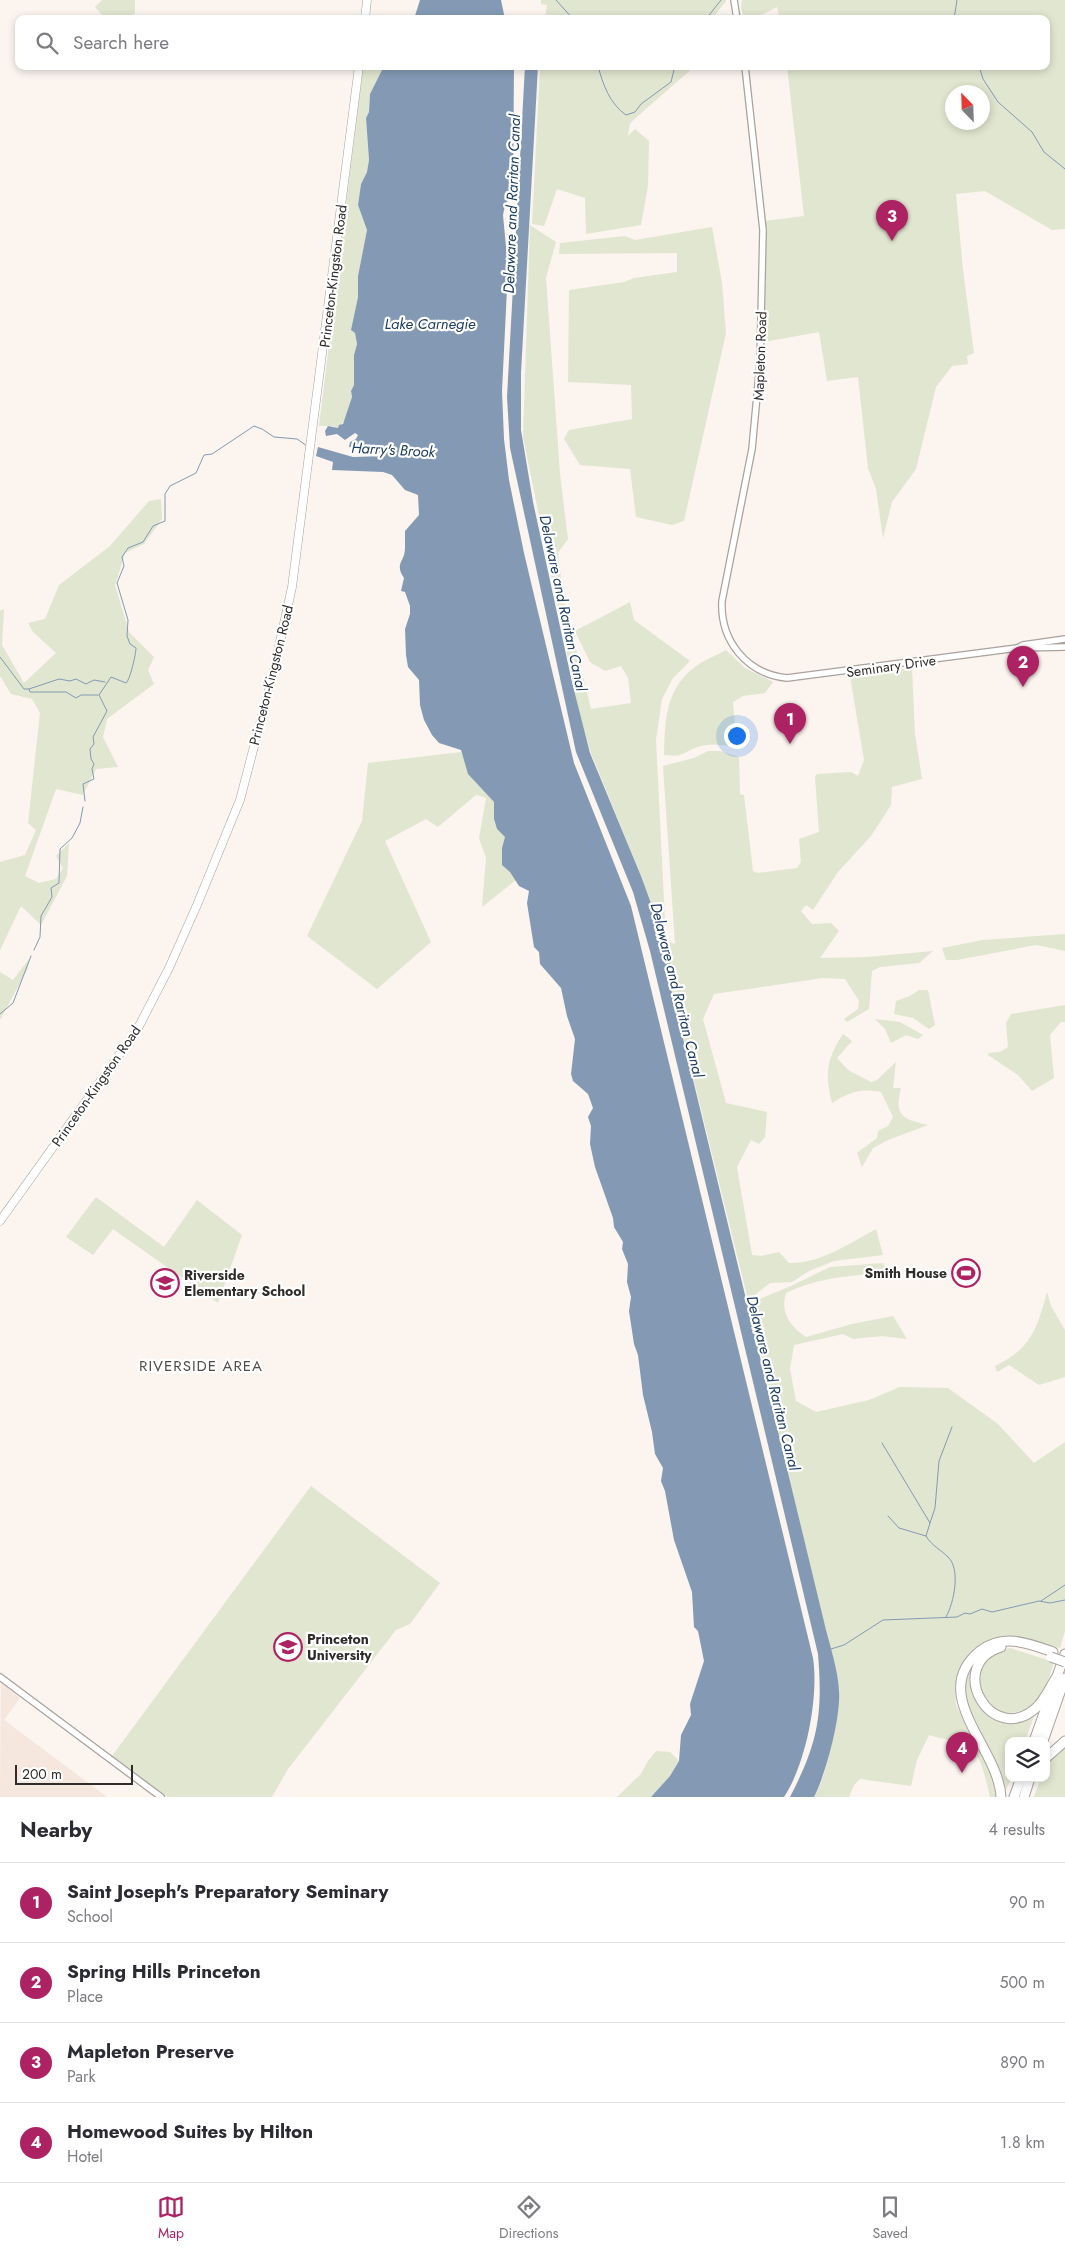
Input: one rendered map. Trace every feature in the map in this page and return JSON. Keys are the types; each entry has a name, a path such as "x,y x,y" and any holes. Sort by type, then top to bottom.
{"highway":[{"path":"1001,1797 995,1769 962,1706 960,1694 963,1676 975,1656 988,1646 1000,1642 1017,1641 1052,1654 1065,1662"},
{"path":"1044,1737 1061,1678 1065,1655 1017,1646 1007,1646 991,1651 985,1656 977,1669 976,1692 981,1703 997,1716 1014,1718 1036,1708 1061,1678"},
{"path":"1036,1737 1061,1678"},
{"path":"1050,1754 1065,1741"},
{"path":"1014,1797 1020,1782"}],"main road":[{"path":"365,15 367,0"},
{"name":"Princeton-Kingston Road","path":"0,1221 137,1030 169,968 215,864 240,800 285,622 296,563 358,70"}],"street":[{"path":"734,0 736,15"},
{"name":"Mapleton Road","path":"730,642 722,618 722,601 757,417 762,308 762,225 745,70"},
{"path":"1017,648 1023,645 1065,639"},
{"name":"Seminary Drive","path":"730,642 739,655 753,667 778,678 1017,648 1065,647"},
{"path":"1,1677 161,1797"}],"shaded area":[{"path":"1,1683 20,1698 4,1720 107,1797 0,1797"}],"green space":[{"path":"102,0 135,0 135,13 132,15 102,15 95,7"},
{"path":"541,0 726,0 715,15 546,15 547,5 541,4"},
{"path":"742,0 1065,0 1065,229 1052,230 985,191 956,194 963,270 974,353 967,356 968,364 952,366 936,387 916,469 892,502 883,538 876,489 868,468 858,377 827,381 819,332 764,342 765,221 804,216 787,70 1050,70 1050,15 779,15 777,7 762,15 743,15"},
{"path":"363,70 382,70 370,94 369,112 366,118 369,160 367,172 361,184 358,205 367,230 358,276 358,297 351,330 355,333 357,344 354,355 352,400 344,421 338,428 319,426"},
{"path":"540,70 690,70 630,123 628,136 635,129 649,141 648,186 641,225 586,234 585,198 557,189 544,226 532,224"},
{"path":"530,225 556,242 546,278 560,474 568,539 558,553 564,601 591,709 631,703 628,678 621,666 605,671 590,662 575,631 630,602 634,620 690,661 673,678 662,699 656,740 666,941 675,944 663,766 694,758 708,751 720,751 739,757 740,794 744,795 753,871 757,873 797,868 801,862 799,839 819,832 815,777 817,774 851,772 858,776 864,760 850,676 912,668 915,734 922,779 892,787 891,805 871,836 838,872 813,910 806,905 801,911 812,924 831,923 839,931 820,958 867,957 933,951 919,963 880,967 872,971 869,1009 847,1022 844,1019 858,1009 859,1001 845,979 823,978 714,994 703,1019 726,1103 767,1112 765,1137 759,1144 751,1140 737,1167 752,1255 761,1256 779,1252 789,1263 812,1260 834,1252 876,1229 883,1255 834,1261 809,1271 792,1282 770,1283 748,1300 666,967 670,966 670,963 665,964 659,937 663,934 657,928 652,906 591,753 579,712 523,437"},
{"path":"712,227 722,283 726,333 684,521 672,525 636,517 630,469 580,465 564,439 569,430 632,419 631,385 568,382 569,290 677,272 677,253 559,254 560,243 625,236 635,240"},
{"path":"161,499 162,519 144,544 125,553 115,585 129,632 154,657 148,670 154,684 107,719 103,737 118,767 96,769 83,795 56,789 25,876 39,883 56,879 63,868 56,856 69,843 67,876 41,925 21,906 0,950 0,862 25,855 36,830 28,823 40,713 32,699 11,694 0,676 0,611 4,609 2,645 24,683 56,653 33,632 28,623 45,619 59,585 110,546 149,501"},
{"path":"726,650 745,668 773,682 765,693 743,696 733,702 737,746 705,745 681,755 664,755 666,719 676,688 692,669"},
{"path":"461,752 469,774 494,802 494,820 497,829 505,837 503,861 516,880 482,907 486,858 479,838 486,798 476,795 438,827 426,819 385,841 431,942 377,989 307,936 362,821 368,763"},
{"path":"1065,934 1065,951 1036,945 957,960 946,960 942,948 983,940"},
{"path":"29,959 28,968 0,1020 0,972 13,980"},
{"path":"919,990 928,990 935,1025 929,1029 913,1018 894,1014 896,1001 910,996"},
{"path":"1065,1005 1065,1022 1061,1022 1050,1035 1054,1078 1032,1091 1018,1075 988,1055 988,1053 1000,1052 1008,1047 1006,1023 1011,1014"},
{"path":"875,1019 900,1022 923,1035 918,1039 906,1035 891,1043 885,1029"},
{"path":"843,1034 852,1041 837,1058 848,1070 871,1082 877,1080 896,1062 893,1088 901,1088 899,1105 902,1115 912,1121 928,1125 888,1140 873,1148 862,1167 857,1153 877,1138 878,1131 888,1126 893,1117 881,1092 867,1090 855,1092 832,1103 828,1084 828,1067 837,1043"},
{"path":"96,1197 164,1247 197,1200 242,1235 218,1303 113,1229 93,1255 66,1237"},
{"path":"883,1263 888,1272 823,1280 786,1293 784,1300 785,1313 791,1324 806,1337 852,1324 893,1316 907,1339 882,1336 853,1339 843,1334 794,1345 790,1369 796,1401 816,1412 869,1400 900,1387 948,1388 998,1424 1034,1463 1065,1442 1065,1631 1060,1648 1010,1636 984,1644 966,1660 955,1686 956,1705 991,1771 997,1797 990,1797 983,1770 974,1750 960,1743 929,1735 917,1760 911,1786 860,1779 854,1785 849,1797 814,1797 825,1772 834,1732 839,1691 751,1313 755,1301 830,1267"},
{"path":"1047,1292 1051,1306 1065,1330 1065,1377 1039,1385 1009,1365 997,1372 995,1366 1017,1352 1031,1336 1040,1317"},
{"name":"Princeton University","path":"311,1486 440,1583 410,1624 396,1630 288,1769 272,1797 167,1797 112,1756"},
{"path":"1010,1648 1054,1662 1046,1685 1038,1700 1023,1710 1000,1715 989,1705 977,1685 981,1670 987,1660"},
{"path":"969,1672 978,1703 987,1712 1004,1720 1037,1708 1026,1737 1005,1737 1005,1782 1009,1782 1005,1793 999,1769 967,1708 963,1689"},
{"path":"1065,1744 1065,1797 1034,1797 1040,1782 1050,1782 1050,1761"},
{"path":"656,1751 670,1752 679,1761 670,1776 651,1797 617,1797 641,1774"}],"water":[{"path":"420,0 501,0 504,15 415,15"},
{"name":"Lake Carnegie","path":"382,70 514,70 513,192 505,205 503,215 508,268 502,391 504,439 509,480 524,553 574,763 631,906 813,1658 814,1692 809,1730 799,1767 784,1797 651,1797 670,1776 679,1761 681,1735 691,1715 690,1704 704,1661 698,1631 694,1627 692,1592 674,1540 665,1491 661,1481 663,1468 655,1454 643,1395 638,1355 634,1344 629,1311 631,1297 627,1282 628,1264 622,1249 623,1242 614,1227 613,1218 595,1167 590,1144 591,1126 588,1117 593,1108 588,1094 573,1081 571,1074 575,1039 567,1016 561,988 540,964 539,952 534,947 527,903 529,891 519,886 510,872 502,865 502,848 505,837 497,829 494,819 494,802 468,774 461,750 439,743 432,735 424,720 420,705 419,680 408,667 405,629 410,614 410,606 405,592 401,591 404,578 400,566 405,553 405,531 419,515 418,495 405,490 392,475 383,472 332,470 333,462 316,456 318,447 353,457 386,456 373,449 349,447 350,442 356,439 358,435 355,433 345,440 337,434 326,436 325,431 328,426 338,428 339,425 343,424 354,385 354,355 357,344 355,333 351,330 358,297 358,276 367,230 358,205 361,184 367,172 369,160 366,118 369,112 370,94"},
{"path":"525,70 538,70 521,373 521,430 533,502 572,682 590,753 641,876 652,906 657,928 662,930 663,934 659,938 665,964 670,963 670,966 666,968 836,1668 839,1691 838,1715 828,1760 814,1797 790,1797 807,1760 816,1728 820,1694 818,1654 650,951 633,892 576,752 510,448 507,397"}],"waterway":[{"path":"556,0 569,15"},
{"path":"709,15 721,0"},
{"path":"955,15 957,0"},
{"path":"599,70 611,100 626,115 635,112 641,104 671,82 674,70"},
{"path":"980,70 983,79 998,102 1032,132 1044,152 1065,169"},
{"name":"Harry's Brook","path":"85,801 83,784 94,779 92,769 94,764 91,759 90,749 94,744 93,737 107,711 99,695 111,677 126,683 128,681 136,651 136,648 130,644 127,636 128,620 117,583 124,566 122,557 128,548 143,542 153,526 165,521 165,494 170,486 196,473 204,455 212,454 254,426 274,437 297,439 307,446"},
{"path":"0,657 24,689 29,689 30,692 66,692 76,698 81,695 98,695"},
{"path":"29,689 59,679 70,681 76,679 86,684 94,680 105,682"},
{"name":"Harry's Brook","path":"34,950 40,937 41,916 52,897 51,888 59,883 60,849 72,838 80,823 83,807"},
{"name":"Harry's Brook","path":"0,1014 13,1003 31,956"},
{"path":"930,1523 935,1508 939,1461 952,1427"},
{"path":"882,1443 930,1523 926,1536 952,1562 955,1586 952,1603 946,1617"},
{"path":"888,1516 899,1528 926,1536"},
{"path":"1041,1601 1065,1585"},
{"path":"831,1649 844,1645 883,1620 957,1617 982,1609 992,1612 1039,1601 1050,1603 1065,1600"}],"place":[{"name":"Mapleton Preserve","path":"892,241"},
{"name":"Spring Hills Princeton","path":"1023,687"},
{"name":"Saint Joseph's Preparatory Seminary","path":"790,744"},
{"name":"Smith House","path":"966,1273"},
{"name":"Riverside Elementary School","path":"165,1283"},
{"name":"Princeton University","path":"288,1647"},
{"name":"Homewood Suites by Hilton","path":"962,1773"}],"district":[{"name":"RIVERSIDE AREA","path":"201,1366"}],"water label":[{"name":"Delaware and Raritan Canal","path":"512,204"},
{"name":"Delaware and Raritan Canal","path":"563,603"},
{"name":"Delaware and Raritan Canal","path":"677,990"},
{"name":"Delaware and Raritan Canal","path":"773,1383"}]}
